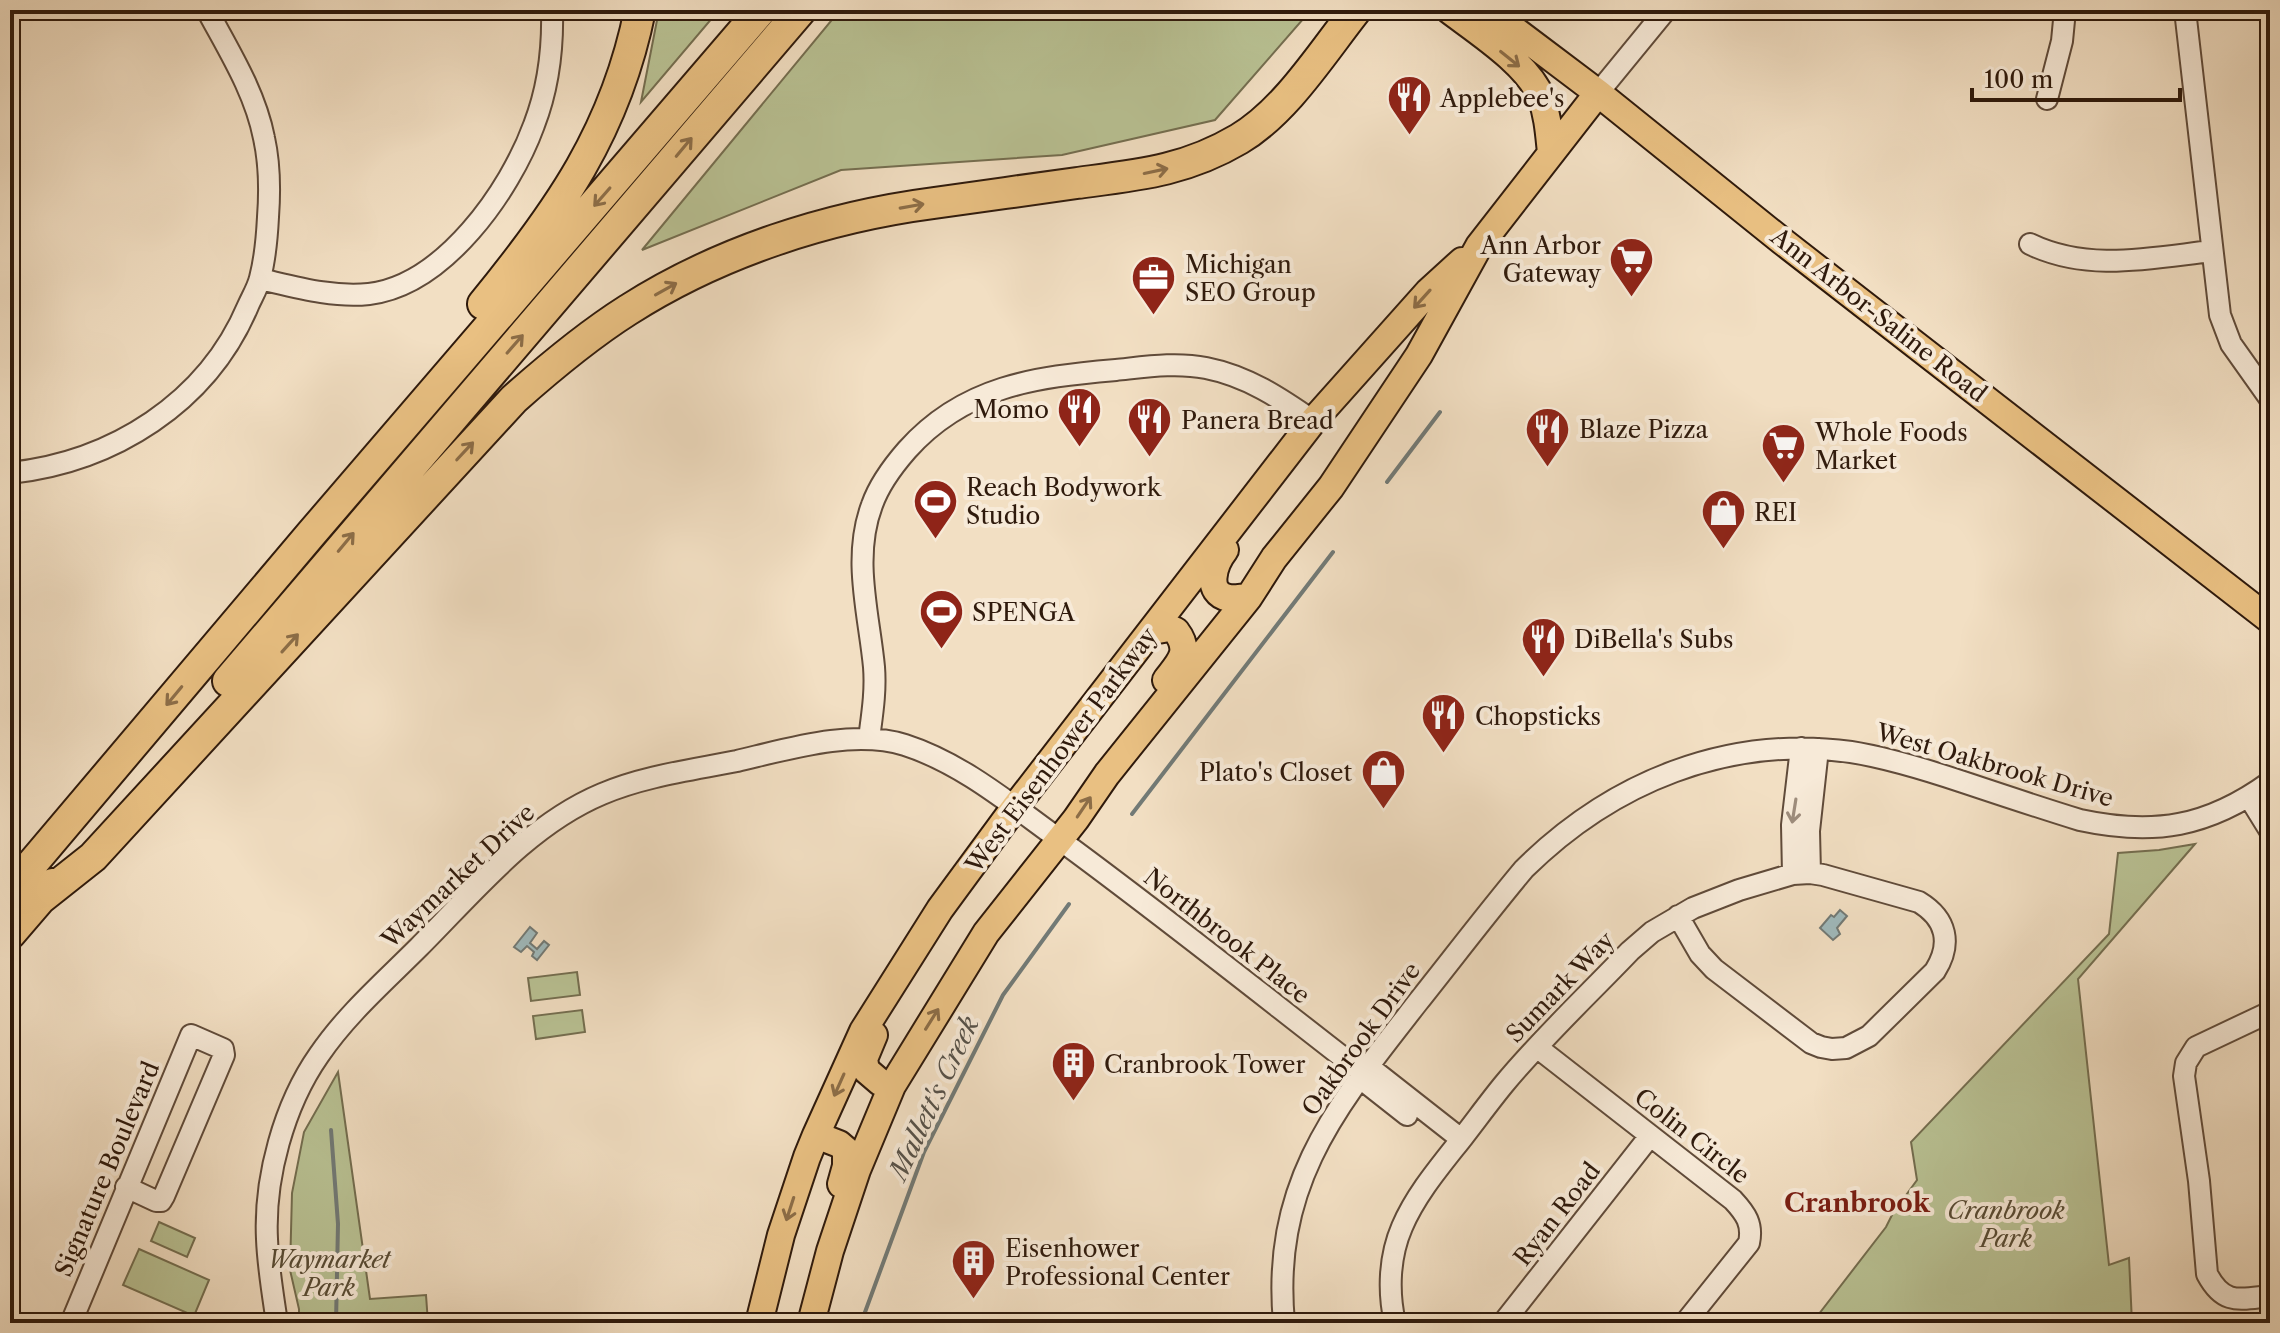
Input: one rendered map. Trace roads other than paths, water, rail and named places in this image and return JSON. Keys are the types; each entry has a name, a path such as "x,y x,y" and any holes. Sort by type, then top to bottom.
{"highway":[{"path":"311,534 360,454 524,254 573,183 609,115 627,64 640,10"},
{"path":"10,890 761,10"},
{"path":"10,934 801,10"},
{"path":"40,899 93,857 514,399 558,361 629,310 673,284 726,260 783,237 832,223 915,205 1145,174 1185,165 1242,137 1266,118 1289,95 1356,10"}],"main road":[{"path":"1449,10 1527,72 1541,97 1548,119 1551,153"},
{"name":"Ann Arbor-Saline Road","path":"1488,10 2270,620"},
{"name":"West Eisenhower Parkway","path":"811,1319 857,1170 892,1086 986,933 1107,774 1249,597 1274,558 1331,487 1419,355 1479,246 1598,93"},
{"name":"West Eisenhower Parkway","path":"759,1323 781,1235 816,1135 863,1031 940,909 1313,421 1429,291 1479,246"},
{"path":"1274,558 1277,539 1363,420 1364,408 1359,397 1345,385"},
{"path":"1249,597 1230,598 1219,593 1212,581 1214,570 1219,557 1287,469 1290,452"},
{"path":"1107,774 1116,747 1183,658 1183,645 1176,631 1169,628 1152,631"},
{"path":"892,1086 880,1082 866,1070 864,1059 870,1043 933,936 940,909"},
{"path":"811,1319 812,1274 847,1159 844,1147 816,1135"}],"street":[{"path":"10,473 61,465 116,444 169,410 227,348 260,279 269,203 264,136 242,74 207,10"},
{"path":"260,279 320,292 369,294 396,287 431,269 472,229 503,188 534,125 545,87 552,10"},
{"path":"1598,93 1666,10"},
{"path":"2047,99 2062,41 2065,10"},
{"path":"2185,10 2220,315 2231,344 2270,399"},
{"path":"2030,244 2075,260 2114,262 2212,251"},
{"path":"869,739 875,693 863,590 862,564 868,520 872,505 890,472 937,421 965,402 1019,383 1084,373 1174,365 1205,367 1245,379 1313,421"},
{"name":"Waymarket Drive","path":"277,1323 266,1237 267,1207 270,1178 292,1106 318,1057 349,1017 468,895 536,834 575,808 633,783 817,743 869,739 901,744 930,754 1015,807"},
{"path":"1678,916 1700,954 1714,969 1811,1043 1832,1049 1846,1048 1869,1036 1935,971 1941,961 1945,933 1932,910 1919,902 1802,873 1808,852 1810,749"},
{"name":"West Oakbrook Drive","path":"1502,896 1547,846 1576,823 1632,789 1714,758 1769,750 1853,752 2111,827 2145,828 2203,819 2249,797 2270,782"},
{"path":"2249,797 2270,831"},
{"name":"Northbrook Place","path":"1015,807 1457,1144"},
{"name":"Sumark Way","path":"1395,1323 1391,1275 1401,1229 1412,1206 1504,1083 1639,942 1678,916 1717,898 1802,873"},
{"name":"Oakbrook Drive","path":"1284,1323 1281,1281 1289,1218 1313,1152 1364,1073 1502,896"},
{"path":"2270,1012 2196,1047 2186,1063 2184,1076 2199,1181 2207,1274 2214,1287 2225,1297 2270,1296"},
{"name":"Signature Boulevard","path":"71,1323 126,1187 191,1035 223,1049 224,1055 161,1201 126,1187"},
{"name":"Colin Circle","path":"1538,1048 1733,1200 1750,1223 1749,1243 1685,1323"},
{"name":"Ryan Road","path":"1503,1323 1650,1136"}],"water":[{"path":"1840,910 1847,916 1837,928 1840,934 1833,940 1820,928"},
{"path":"530,927 537,933 530,943 537,949 544,941 549,945 537,960 527,946 521,952 514,947"}],"waterway":[{"name":"Mallett's Creek","path":"1387,482 1440,412"},
{"name":"Mallett's Creek","path":"1132,814 1333,552"},
{"name":"Mallett's Creek","path":"861,1323 924,1152 1003,995 1069,904"},
{"path":"331,1130 338,1224 336,1323"}],"place":[{"name":"Applebee's","path":"1409,137"},
{"name":"Ann Arbor Gateway","path":"1632,298"},
{"name":"Michigan SEO Group","path":"1154,317"},
{"name":"Momo","path":"1080,448"},
{"name":"Panera Bread","path":"1150,459"},
{"name":"Blaze Pizza","path":"1548,468"},
{"name":"Whole Foods Market","path":"1784,485"},
{"name":"Reach Bodywork Studio","path":"935,540"},
{"name":"REI","path":"1723,551"},
{"name":"SPENGA","path":"941,651"},
{"name":"DiBella's Subs","path":"1543,678"},
{"name":"Chopsticks","path":"1444,755"},
{"name":"Plato's Closet","path":"1383,811"},
{"name":"Cranbrook Tower","path":"1073,1103"},
{"name":"Eisenhower Professional Center","path":"974,1301"}],"district":[{"name":"Cranbrook","path":"1857,1203"}],"park label":[{"name":"Cranbrook Park","path":"2006,1224"},
{"name":"Waymarket Park","path":"329,1273"}]}
